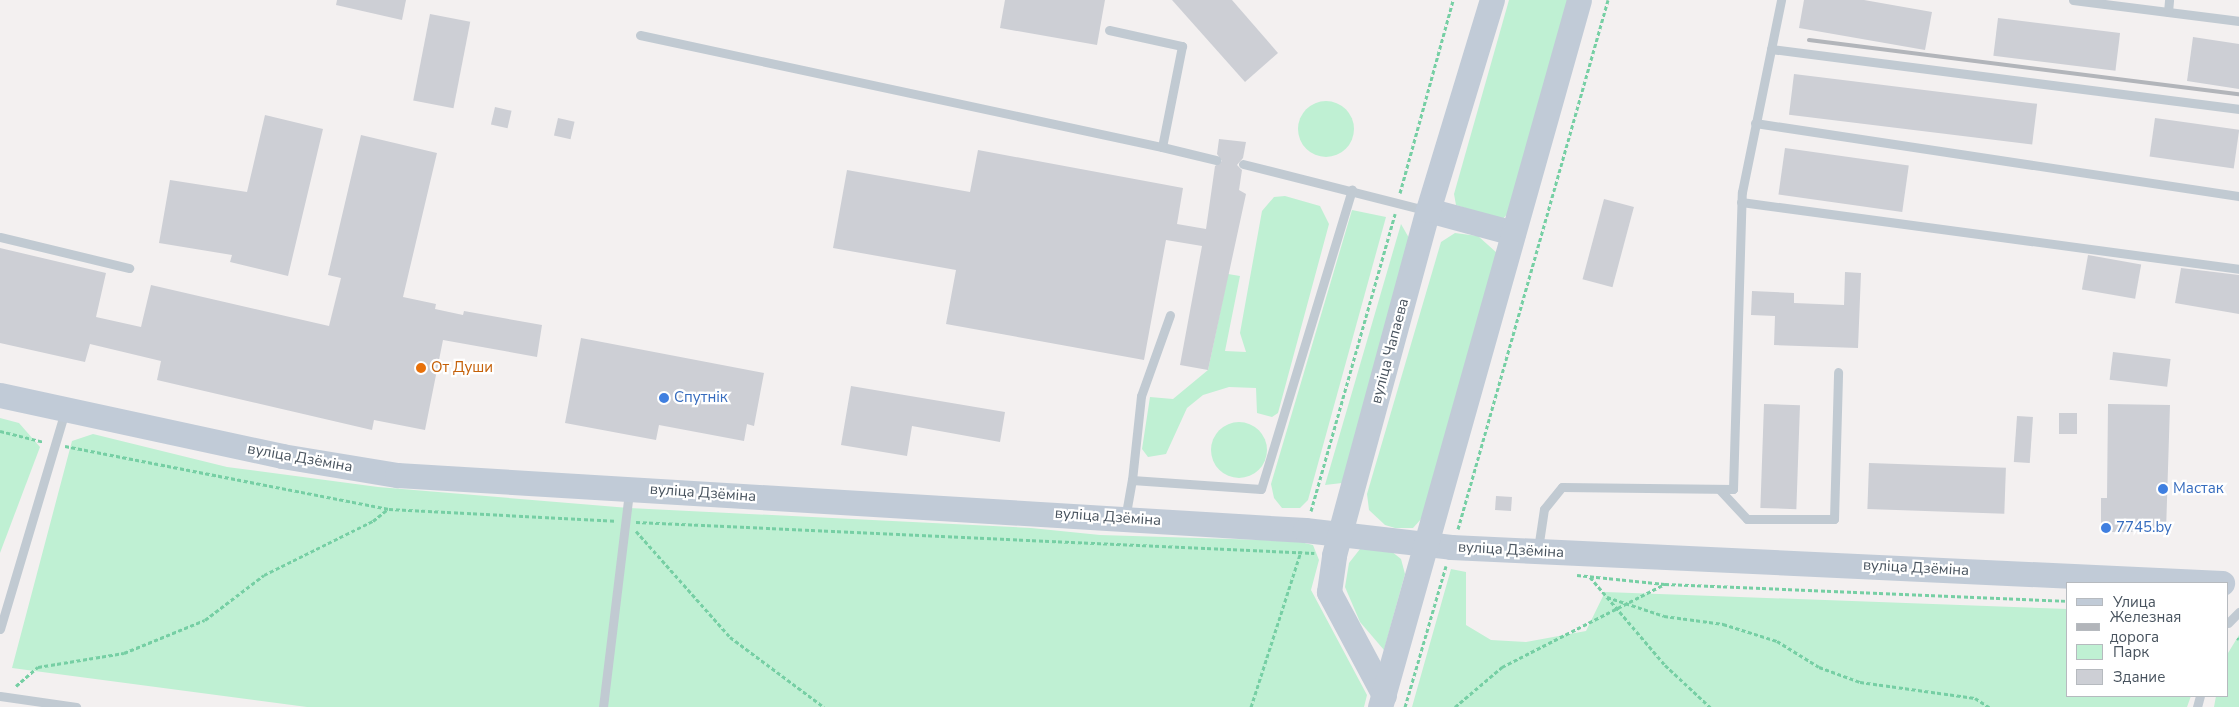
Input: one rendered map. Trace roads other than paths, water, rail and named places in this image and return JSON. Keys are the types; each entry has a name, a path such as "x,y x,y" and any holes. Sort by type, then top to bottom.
{"main road":[{"name":"вуліца Чапаева","path":"1390,703 1329,592 1337,544 1428,210 1492,0"},
{"path":"1390,703 1433,550 1513,233 1579,0"},
{"path":"1428,210 1513,233"},
{"name":"вуліца Дзёміна","path":"0,395 66,411 282,456 397,474 1126,518 1303,541 1433,550 1538,552 2160,582"}],"lane":[{"path":"1538,552 1544,509 1562,487 1733,489 1741,202 1755,123 1781,0"},
{"path":"2073,0 2239,21"},
{"path":"2168,12 2169,0"},
{"path":"1109,30 1182,46 1162,147"},
{"path":"640,35 1216,160"},
{"path":"1771,49 2239,109"},
{"path":"1755,123 2239,196"},
{"path":"1242,164 1352,190 1397,204 1428,210"},
{"path":"1132,480 1261,490 1352,190"},
{"path":"1741,202 2239,269"},
{"path":"0,237 129,268"},
{"path":"1126,518 1141,396 1170,315"},
{"path":"1719,489 1747,519 1834,519 1838,372"},
{"path":"0,629 66,411"},
{"path":"603,707 627,521 629,488"},
{"path":"2229,623 2239,612"},
{"path":"1,697 76,707"}],"railway":[{"path":"1809,40 2239,94"}],"place":[{"name":"От Души","path":"421,368"},
{"name":"Спутнік","path":"664,398"},
{"name":"Мастак","path":"2163,489"},
{"name":"7745.by","path":"2106,528"}]}
